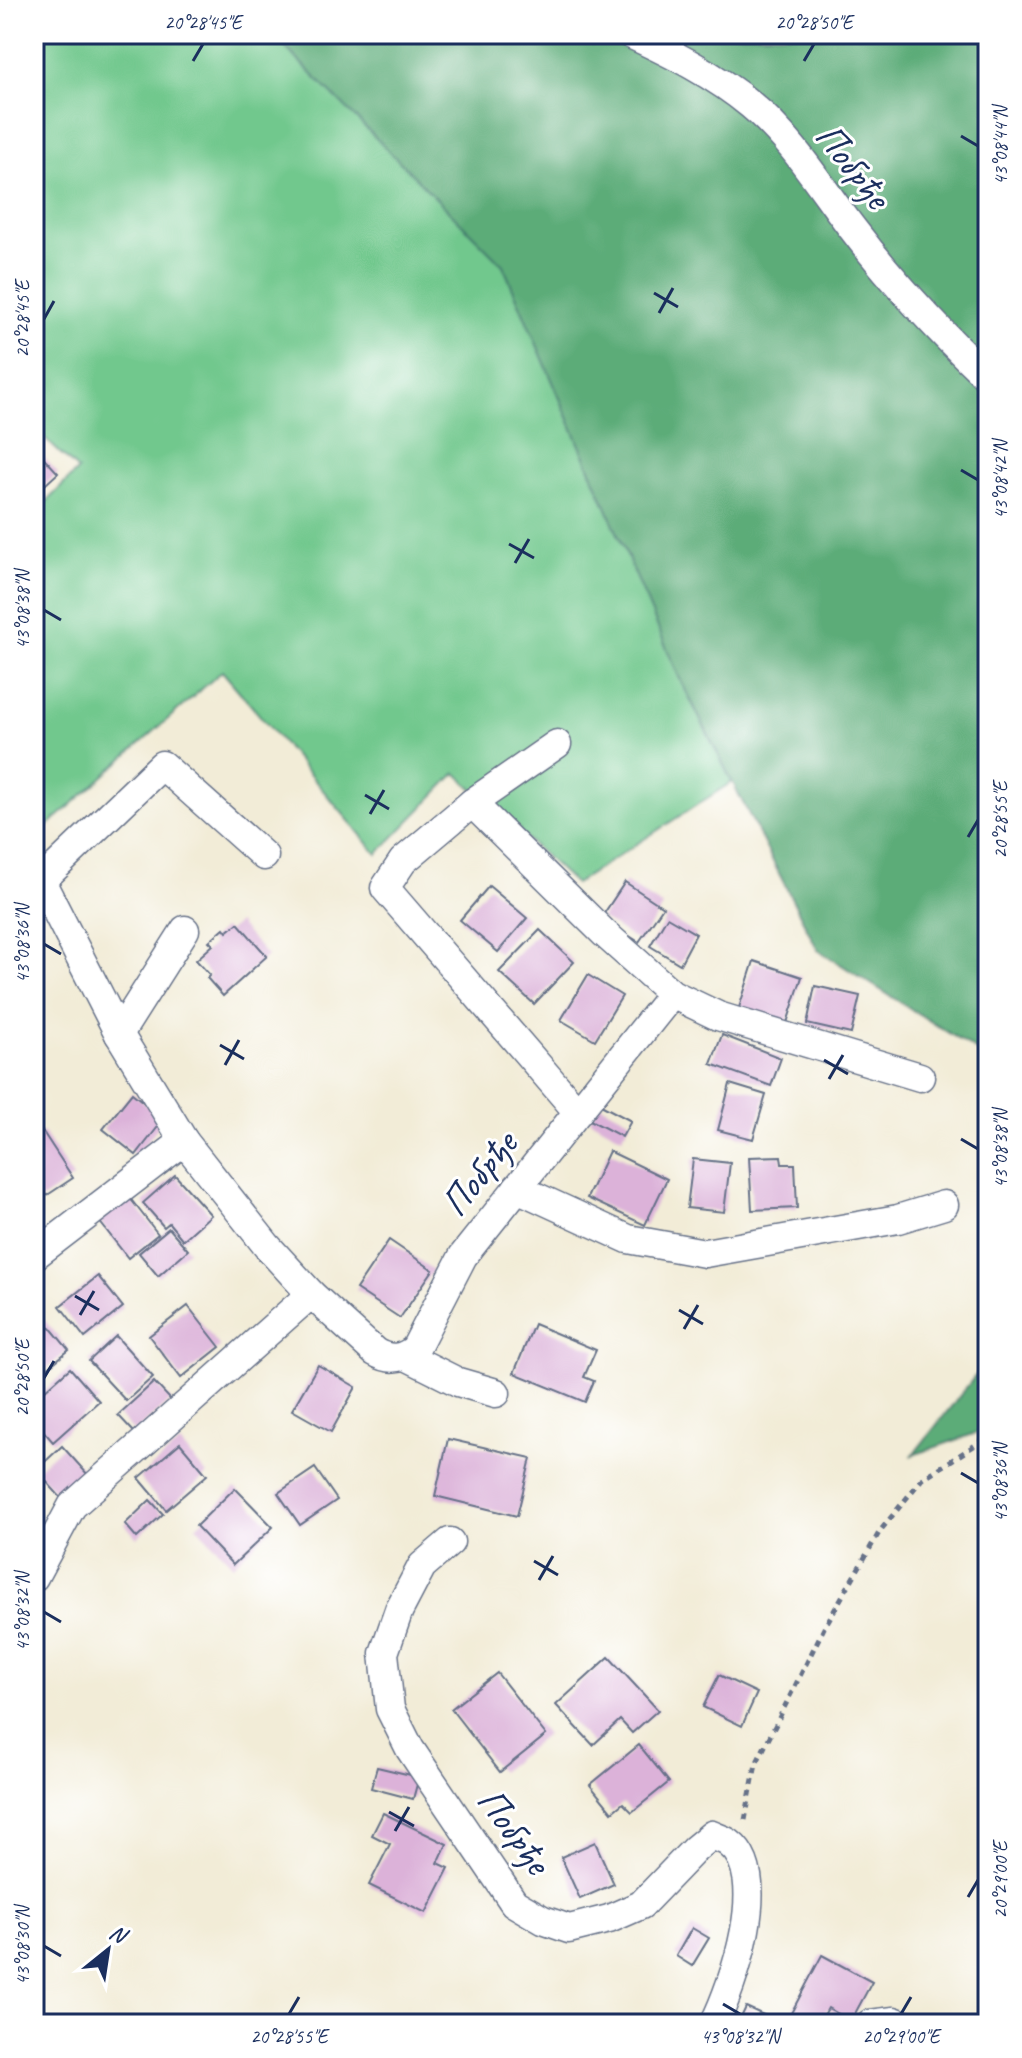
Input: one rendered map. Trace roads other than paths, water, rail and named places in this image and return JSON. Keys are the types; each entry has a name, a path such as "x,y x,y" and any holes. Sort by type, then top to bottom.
{"street":[{"name":"Побрђе","path":"630,34 689,61 752,106 804,161 854,231 906,292 988,378"},
{"path":"557,744 472,803 403,861 385,888 578,1112"},
{"path":"264,856 162,765 41,881 119,1034 184,1141 267,1246 311,1294 375,1352 386,1359 406,1356 458,1382 496,1393"},
{"path":"472,803 604,933 672,994 718,1016 920,1077"},
{"path":"119,1034 185,930"},
{"name":"Побрђе","path":"406,1356 415,1349 463,1256 672,994"},
{"path":"34,1256 184,1141"},
{"path":"517,1188 628,1239 705,1253 898,1219 944,1205"},
{"path":"34,1577 72,1506 311,1294"},
{"name":"Побрђе","path":"450,1542 422,1566 394,1624 384,1653 390,1709 410,1749 514,1903 543,1920 569,1929 609,1919 641,1905 712,1835 731,1844 744,1865 748,1902 743,1951 714,2024"},
{"path":"870,2024 894,2021 902,2024"}]}
